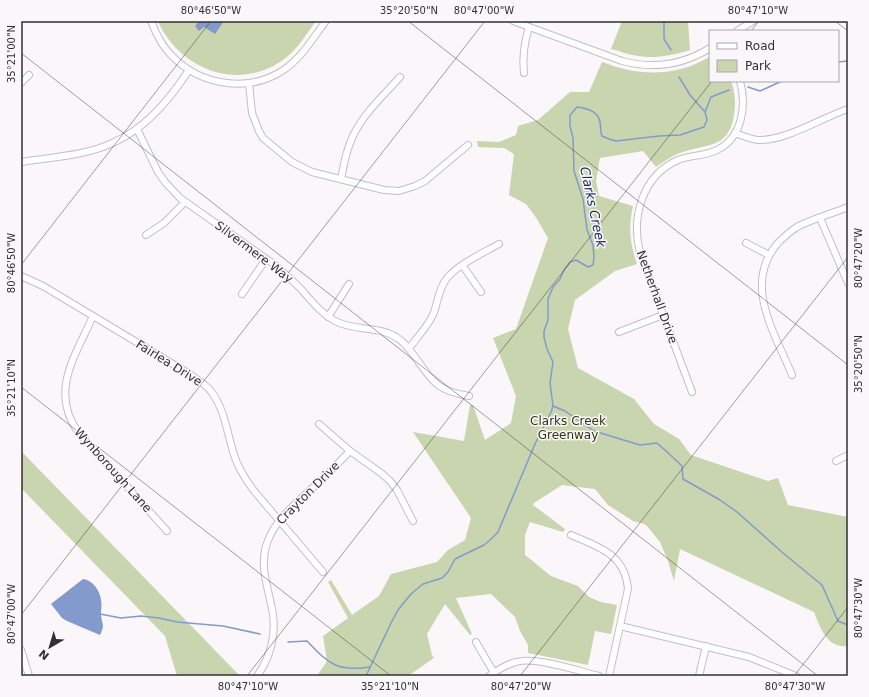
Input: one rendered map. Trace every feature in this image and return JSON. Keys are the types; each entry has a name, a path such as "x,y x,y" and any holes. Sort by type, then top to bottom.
{"street":[{"path":"151,21 164,47 172,56 190,70 209,79 233,84 249,83 271,77 291,65 309,45 326,21"},
{"path":"513,21 634,64 652,66 680,62 692,58 709,49"},
{"path":"739,30 753,21"},
{"path":"524,73 523,52 529,27"},
{"path":"21,162 87,152 116,141 137,129 154,115 169,99 190,70"},
{"path":"21,83 29,75"},
{"path":"340,179 348,149 355,131 362,120 400,77"},
{"path":"740,82 743,106 741,120 735,134 749,138 758,140 777,138 848,109"},
{"path":"249,83 252,113 263,138 288,158 312,172 384,190 399,191 408,189 425,181 468,145"},
{"name":"Silvermere Way","path":"137,129 158,172 169,187 185,202 288,276 328,317 336,322 351,327 387,332 399,339 408,348 431,380 437,385 451,392 469,396"},
{"name":"Netherhall Drive","path":"692,392 640,253 637,242 636,224 640,203 649,184 664,168 682,159 711,153 718,150 735,134"},
{"path":"146,235 164,223 185,202"},
{"path":"792,375 767,317 762,299 762,274 769,255 786,234 801,226 848,207"},
{"path":"820,218 848,283"},
{"path":"746,243 769,255"},
{"path":"408,348 422,332 432,317 444,282 451,274 499,244"},
{"path":"242,294 266,259"},
{"path":"463,266 481,292"},
{"name":"Fairlea Drive","path":"21,276 43,286 203,383 209,389 222,411 232,449 240,468 255,492 323,572"},
{"path":"328,317 349,284"},
{"path":"619,332 663,315"},
{"name":"Wynborough Lane","path":"93,316 68,376 64,395 68,414 78,432 167,531"},
{"path":"319,424 350,451 376,468 390,481 400,495 413,521"},
{"name":"Crayton Drive","path":"257,676 267,658 273,636 273,611 264,570 264,554 270,534 279,520 350,451"},
{"path":"836,461 848,455"},
{"path":"571,535 611,554 621,566 627,581 628,589 609,676"},
{"path":"620,626 749,657 788,675 796,676"},
{"path":"476,642 491,674 513,663 532,660 599,676"},
{"path":"699,676 706,646"},
{"path":"21,650 24,667 30,676"}],"green space":[{"path":"158,21 316,21 300,43 286,58 267,69 240,75 226,74 200,66 177,49"},
{"path":"622,21 688,21 690,50 671,55 645,57 611,49"},
{"name":"Clarks Creek Greenway","path":"709,57 709,82 731,82 735,98 735,111 732,125 728,133 718,142 678,154 656,167 643,151 600,158 596,181 599,196 633,206 630,235 637,264 615,271 575,300 568,329 578,368 634,399 654,424 679,439 691,455 768,481 778,478 788,505 848,517 848,646 835,644 825,636 814,612 680,549 674,581 660,542 647,526 633,521 608,505 595,489 562,485 533,505 565,529 563,532 530,522 525,535 525,555 551,576 578,586 589,597 601,602 617,605 611,634 595,631 588,665 528,653 528,645 520,631 515,617 491,594 456,598 472,634 470,635 445,604 427,634 434,658 408,676 317,676 327,661 323,636 348,618 328,582 331,580 352,615 379,596 391,574 437,562 448,550 465,540 471,518 413,432 464,441 470,405 473,405 485,440 511,423 516,396 493,338 516,329 548,238 526,204 509,195 514,154 504,148 478,147 477,141 499,142 516,135 518,126 538,120 570,92 589,92 602,62 641,72 671,71 692,65"},
{"path":"21,451 240,676 177,676 165,636 21,488"}],"water":[{"path":"199,21 224,21 215,34 204,27 199,31 195,26"},
{"path":"83,579 90,581 98,590 103,626 100,635 62,618 51,604"}],"waterway":[{"name":"Clarks Creek","path":"664,21 664,39 671,50"},
{"path":"839,62 848,61"},
{"name":"Clarks Creek","path":"366,676 398,610 411,594 423,584 442,578 448,572 455,559 484,545 498,532 535,444 551,412 553,406 550,383 553,362 547,349 544,337 544,331 548,320 548,299 553,287 560,279 570,262 576,260 588,267 593,265 594,257 593,245 587,230 583,199 574,171 573,138 570,126 570,115 577,107 592,111 599,118 602,136 616,141 680,135 704,127 707,120 705,112 690,95 679,77"},
{"path":"748,87 760,91 780,82"},
{"path":"705,112 711,97 729,90"},
{"path":"553,406 565,411 594,431 640,445 657,443 682,466 683,479 720,500 737,512 822,585 838,621 848,625"},
{"path":"100,614 121,618 141,616 159,618 177,622 223,626 260,634"},
{"path":"288,642 307,641 328,661 341,667 370,667"}]}
